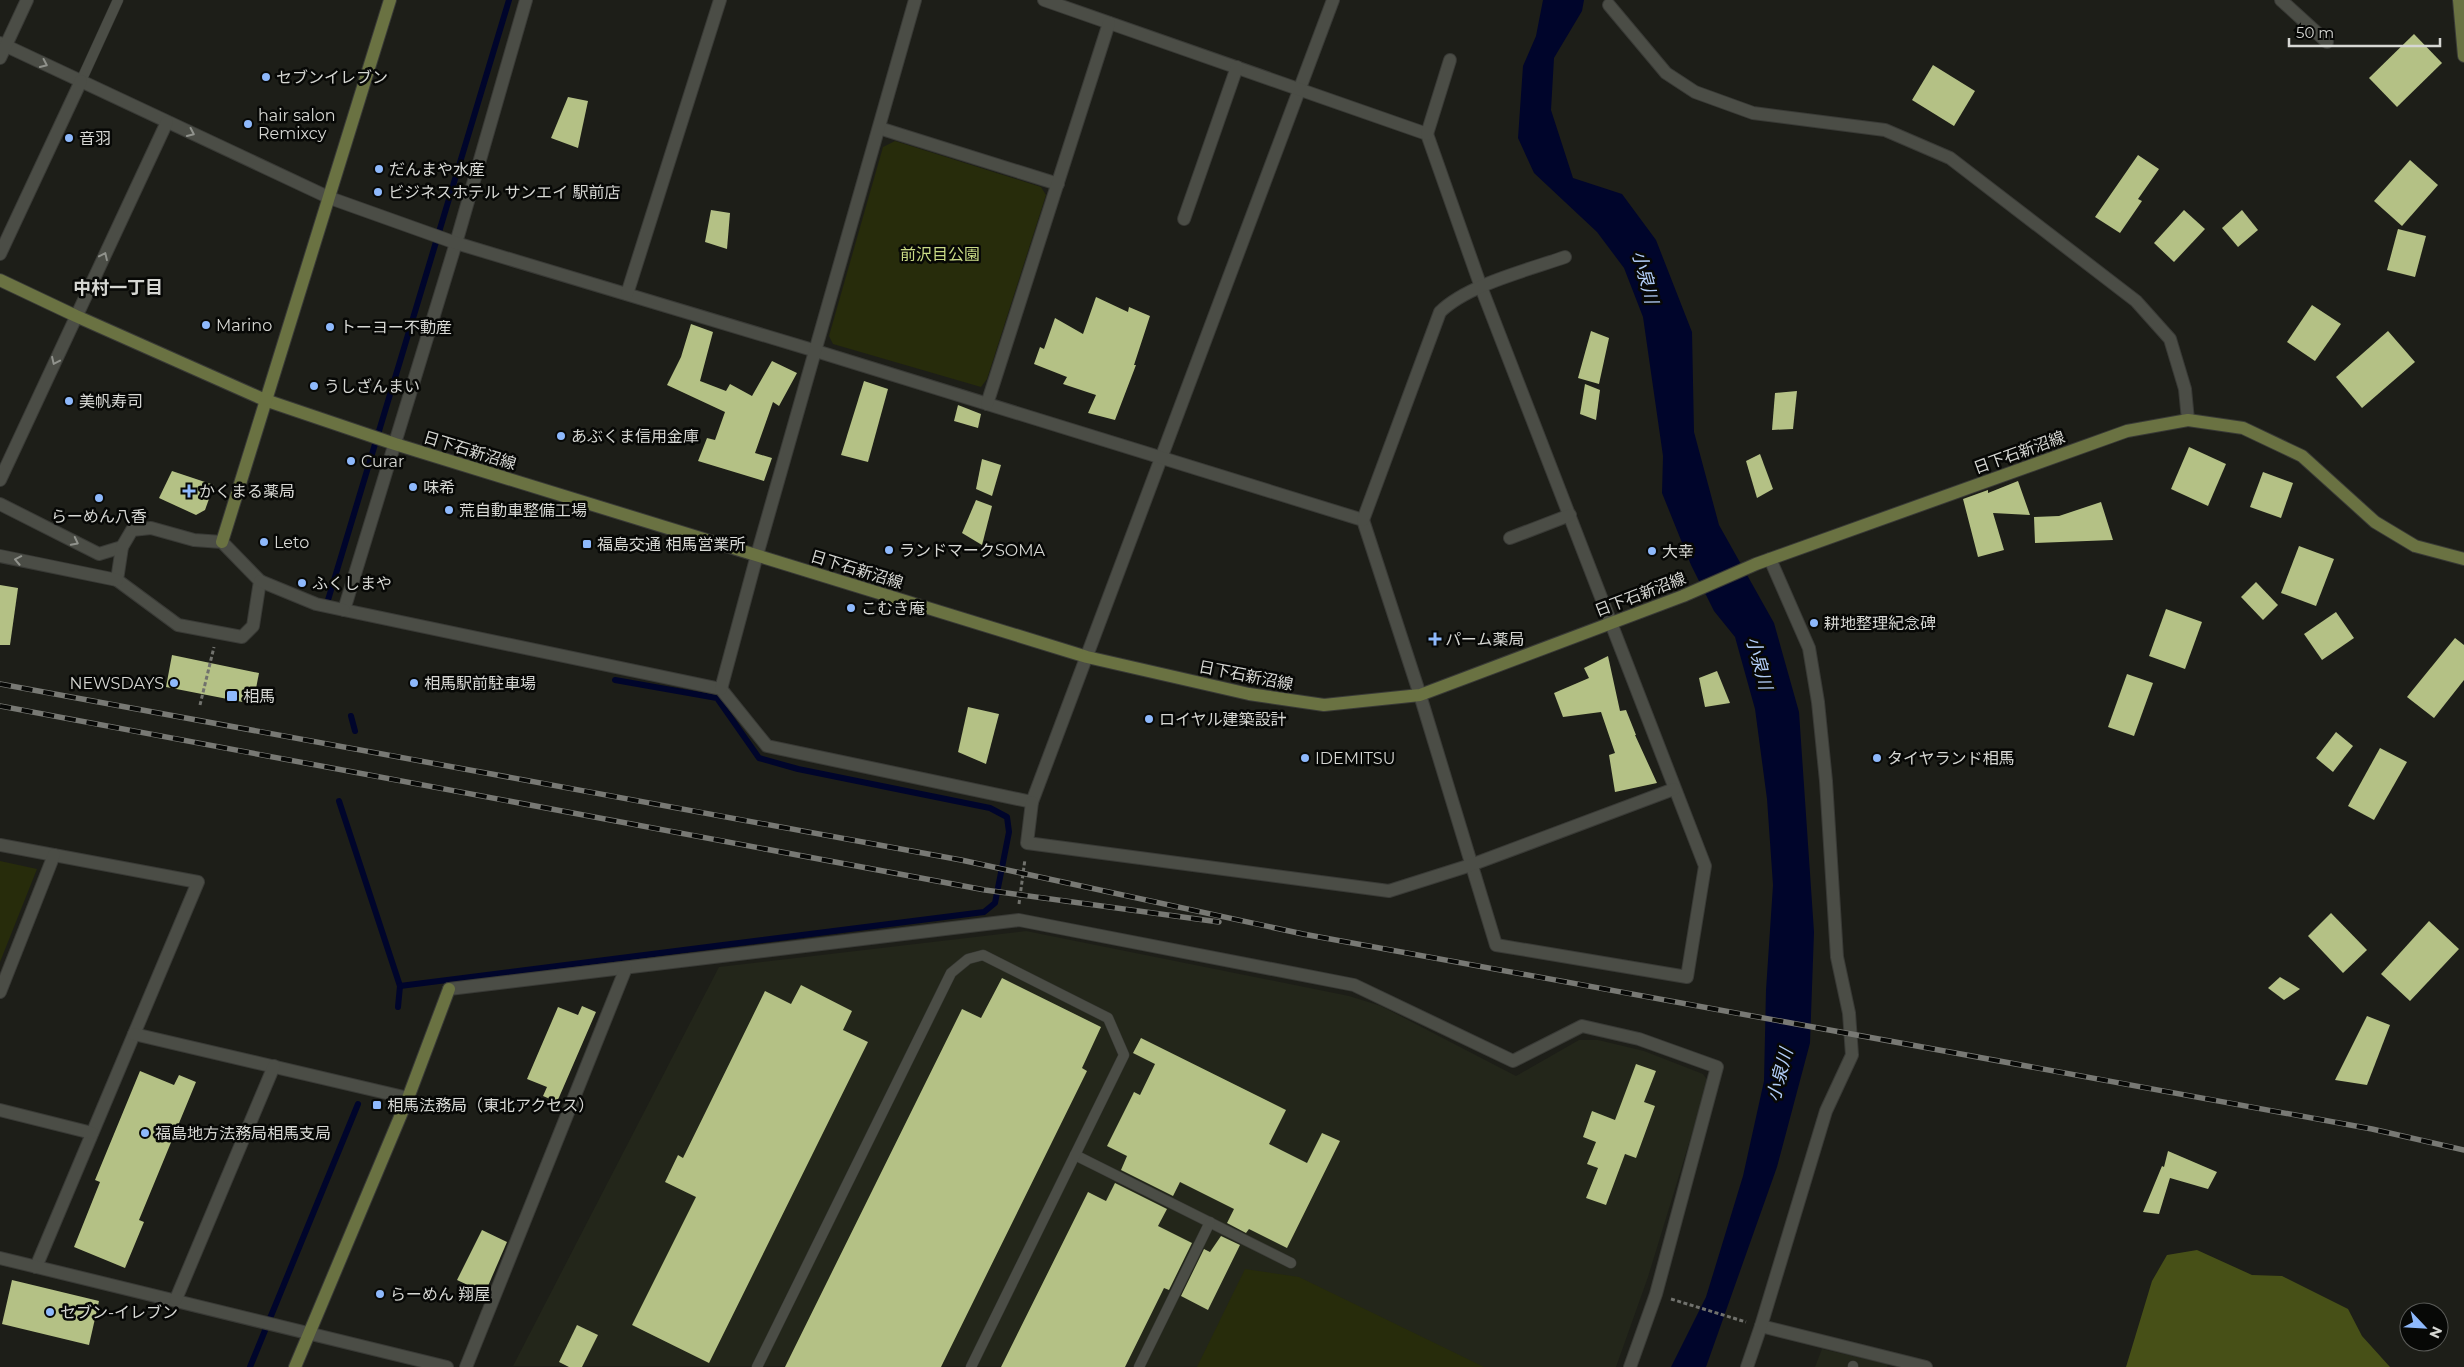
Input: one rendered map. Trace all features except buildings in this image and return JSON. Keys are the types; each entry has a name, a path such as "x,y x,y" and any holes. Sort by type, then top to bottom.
{"main road":[{"path":"222,542 390,0"},
{"path":"2459,0 2464,56"},
{"name":"日下石新沼線","path":"0,280 265,400 389,442 1086,656 1249,694 1324,705 1420,695 1613,623 1756,564 2127,431 2188,420 2243,428 2302,456 2375,522 2415,546 2464,559"},
{"path":"295,1367 408,1098 449,989"}],"street":[{"path":"0,58 3,44 27,0"},
{"path":"344,610 389,442 526,0"},
{"path":"627,294 720,0"},
{"path":"721,689 757,555 915,0"},
{"path":"1044,0 1427,134"},
{"path":"1334,0 1032,802 1027,843 1388,891 1470,865 1674,789"},
{"path":"2281,0 2327,42"},
{"path":"1608,2 1666,73 1695,92 1752,114 1885,130 1950,158 2136,301 2170,339 2185,390 2188,420"},
{"path":"987,404 1109,23"},
{"path":"3,44 330,198 451,241 816,351 1363,520"},
{"path":"1450,60 1427,134 1481,287 1613,623 1674,789 1705,866 1687,977 1496,945 1470,865 1420,695 1363,520 1440,312 1452,300 1481,287 1565,256"},
{"path":"1184,219 1237,67"},
{"path":"0,254 81,81"},
{"path":"0,480 167,122"},
{"path":"879,128 1058,184"},
{"path":"0,504 99,554 122,547"},
{"path":"1510,538 1570,515"},
{"path":"117,580 122,547 132,530 151,528 194,540 222,542 260,580 316,604 721,689 767,746 1032,802"},
{"path":"0,556 117,580 178,625 242,637 253,626 260,580"},
{"path":"1746,1367 1761,1326 1826,1111 1852,1055 1849,1012 1837,957 1826,781 1818,702 1809,648 1770,559"},
{"path":"0,845 198,882 36,1267"},
{"path":"0,992 54,855"},
{"path":"449,989 1019,920 1354,985 1513,1061 1582,1026 1639,1039 1717,1066 1656,1294 1630,1367"},
{"path":"466,1367 626,968"},
{"path":"134,1034 408,1098"},
{"path":"176,1299 274,1066"},
{"path":"0,1110 92,1133"},
{"path":"0,1258 176,1299 447,1367"},
{"path":"1761,1326 1926,1367"}],"lane":[{"path":"81,81 118,0"},
{"path":"757,1367 951,973 968,959 983,955 1108,1018 1124,1056 971,1367"},
{"path":"1075,1155 1291,1263"},
{"path":"1139,1367 1210,1222"}],"path":[{"path":"200,705 209,663"},
{"path":"1019,920 1019,894 1027,843"},
{"path":"1656,1294 1761,1326"}],"shaded area":[{"path":"1026,931 1349,996 1381,1006 1516,1076 1579,1040 1598,1040 1644,1051 1703,1074 1708,1081 1648,1277 1616,1367 513,1366 719,967"},
{"path":"1822,1349 1888,1364 1887,1367 1815,1367"}],"green space":[{"name":"前沢目公園","path":"895,141 1041,187 1046,195 987,379 981,387 833,344 829,336 883,147"},
{"path":"0,861 37,869 0,962"},
{"path":"2197,1250 2252,1275 2282,1276 2348,1309 2362,1336 2390,1367 2126,1367 2152,1281 2167,1255"},
{"path":"1245,1269 1299,1277 1484,1367 1197,1367"}],"water":[{"name":"小泉川","path":"1543,0 1584,0 1582,11 1554,58 1551,110 1573,178 1622,194 1656,240 1692,332 1694,432 1719,525 1774,623 1799,712 1814,932 1810,1043 1777,1167 1706,1367 1671,1367 1706,1297 1743,1176 1764,1081 1766,990 1773,885 1767,799 1755,709 1735,637 1714,611 1691,565 1662,493 1663,456 1643,317 1624,268 1597,232 1534,173 1518,138 1523,66 1536,36"}],"waterway":[{"path":"328,600 509,0"},
{"path":"400,986 984,912 995,903 1009,832 1007,817 990,808 798,769 759,758 717,698 615,680"},
{"path":"351,716 355,731"},
{"path":"339,801 400,986 398,1007"},
{"path":"250,1367 358,1104"}],"railway":[{"path":"0,684 961,860 1303,934 2372,1129 2464,1150"},
{"path":"0,706 985,890 1219,922"}],"place":[{"name":"セブンイレブン","path":"266,77"},
{"name":"hair salon Remixcy","path":"248,124"},
{"name":"音羽","path":"69,138"},
{"name":"だんまや水産","path":"379,169"},
{"name":"ビジネスホテル サンエイ 駅前店","path":"378,192"},
{"name":"Marino","path":"206,325"},
{"name":"トーヨー不動産","path":"330,327"},
{"name":"うしざんまい","path":"314,386"},
{"name":"美帆寿司","path":"69,401"},
{"name":"あぶくま信用金庫","path":"561,436"},
{"name":"Curar","path":"351,461"},
{"name":"味希","path":"413,487"},
{"name":"かくまる薬局","path":"189,491"},
{"name":"らーめん八香","path":"99,498"},
{"name":"荒自動車整備工場","path":"449,510"},
{"name":"Leto","path":"264,542"},
{"name":"福島交通 相馬営業所","path":"587,544"},
{"name":"ランドマークSOMA","path":"889,550"},
{"name":"大幸","path":"1652,551"},
{"name":"ふくしまや","path":"302,583"},
{"name":"こむき庵","path":"851,608"},
{"name":"耕地整理紀念碑","path":"1814,623"},
{"name":"パーム薬局","path":"1435,639"},
{"name":"NEWSDAYS","path":"174,683"},
{"name":"相馬駅前駐車場","path":"414,683"},
{"name":"相馬","path":"232,696"},
{"name":"ロイヤル建築設計","path":"1149,719"},
{"name":"IDEMITSU","path":"1305,758"},
{"name":"タイヤランド相馬","path":"1877,758"},
{"name":"相馬法務局（東北アクセス）","path":"377,1105"},
{"name":"福島地方法務局相馬支局","path":"145,1133"},
{"name":"らーめん 翔屋","path":"380,1294"},
{"name":"セブン-イレブン","path":"50,1312"}],"district":[{"name":"中村一丁目","path":"118,288"}]}
